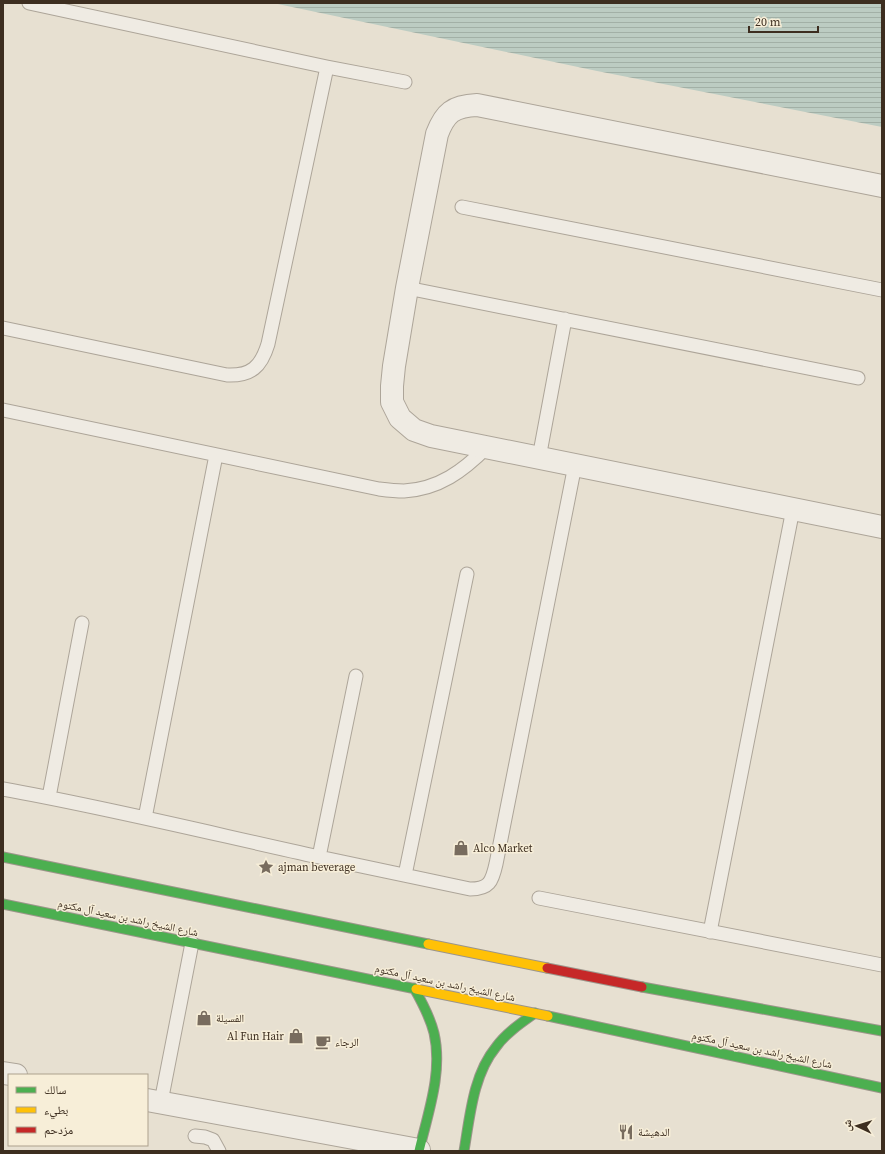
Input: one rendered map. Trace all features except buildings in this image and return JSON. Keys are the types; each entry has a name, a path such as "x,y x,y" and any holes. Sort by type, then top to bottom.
{"main road":[{"path":"3,857 603,980 882,1031"},
{"name":"شارع الشيخ راشد بن سعيد آل مكتوم","path":"3,904 535,1013 882,1088"},
{"path":"414,988 428,1015 435,1034 437,1056 435,1080 419,1151"},
{"path":"464,1151 477,1088 483,1068 492,1052 506,1036 516,1026 535,1013"}],"street":[{"path":"882,186 477,105 463,106 451,112 442,122 437,134 407,288 394,366 392,402 400,418 414,430 431,436 882,527"},
{"path":"154,1101 419,1151"}],"lane":[{"path":"29,3 404,82"},
{"path":"3,328 227,375 239,375 250,372 259,364 265,354 268,344 326,66"},
{"path":"462,207 882,290"},
{"path":"407,288 858,378"},
{"path":"539,458 565,319"},
{"path":"3,410 379,489 403,491 428,487 450,478 471,463 487,447"},
{"path":"145,818 216,455"},
{"path":"3,789 49,797 470,889 480,889 488,885 494,876 575,465"},
{"path":"710,932 793,509"},
{"path":"405,875 467,574"},
{"path":"49,797 82,623"},
{"path":"319,857 356,676"},
{"path":"539,898 882,965"},
{"path":"154,1101 192,943"},
{"path":"195,1136 213,1140 219,1151"}],"shaded area":[{"path":"273,3 882,3 882,127 597,71"}],"traffic: fast":[{"path":"3,857 428,944"},
{"path":"3,904 416,989"},
{"path":"642,987 882,1031"},
{"path":"414,988 423,1004 434,1033 437,1063 436,1077 430,1107 419,1151"},
{"path":"464,1151 477,1083 488,1058 504,1037 535,1013"},
{"path":"548,1016 882,1088"}],"traffic: slow":[{"path":"428,944 547,968"},
{"path":"416,989 548,1016"}],"traffic: jam":[{"path":"547,968 642,987"}],"place":[{"name":"Alco Market","path":"461,848"},
{"name":"ajman beverage","path":"266,867"},
{"name":"الفسيلة","path":"204,1018"},
{"name":"Al Fun Hair","path":"296,1036"},
{"name":"الرجاء","path":"323,1042"},
{"name":"الدهيشة","path":"626,1132"}]}
